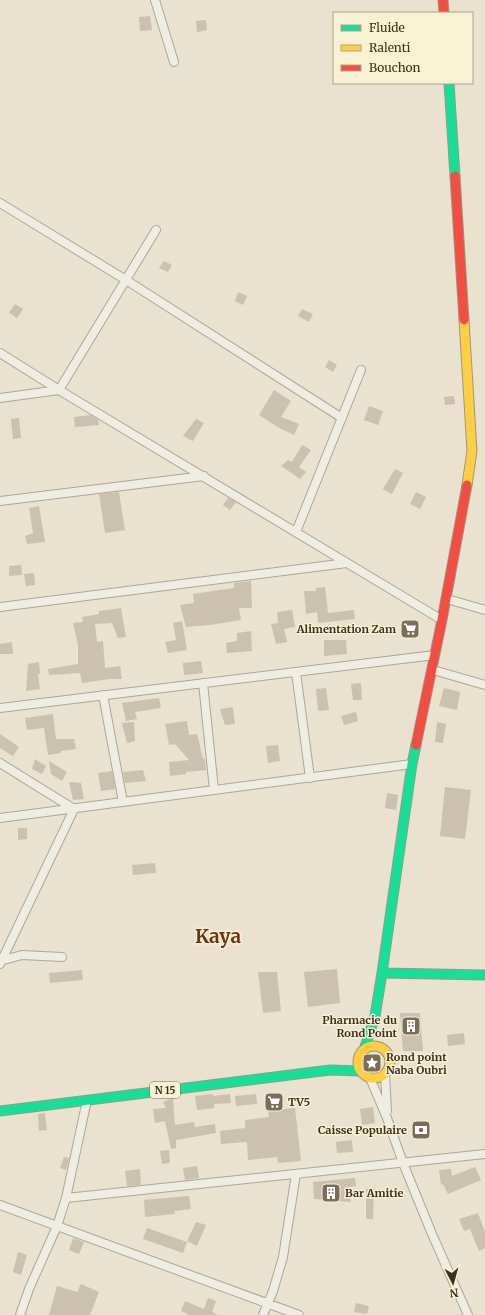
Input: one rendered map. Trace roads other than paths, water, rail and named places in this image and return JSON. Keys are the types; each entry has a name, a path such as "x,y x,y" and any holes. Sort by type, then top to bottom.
{"main road":[{"path":"443,0 444,12"},
{"path":"361,1072 358,1065 375,1016 412,764 433,670 466,494 472,451 449,84"},
{"path":"382,973 485,975"},
{"path":"370,1078 378,1078 385,1074 389,1068 390,1061 382,1048 375,1016"},
{"name":"N 15","path":"330,1070 361,1054 369,1047 382,1048"},
{"name":"N 15","path":"0,1111 330,1070 361,1072 370,1078"}],"street":[{"path":"154,0 174,62"},
{"path":"0,203 126,280 342,418"},
{"path":"59,390 156,230"},
{"path":"0,353 442,620"},
{"path":"296,532 361,370"},
{"path":"0,398 59,390"},
{"path":"0,501 204,476"},
{"path":"0,607 347,563"},
{"path":"446,599 485,610"},
{"path":"0,708 435,655"},
{"path":"433,670 485,685"},
{"path":"296,672 310,778"},
{"path":"204,683 214,790"},
{"path":"103,695 123,802"},
{"path":"0,763 74,809"},
{"path":"0,818 412,764"},
{"path":"0,962 74,809"},
{"path":"0,962 22,955 32,954 62,957"},
{"path":"385,1074 387,1118"},
{"path":"370,1078 432,1234 468,1315"},
{"path":"20,1315 29,1289 57,1226 66,1198 87,1100"},
{"path":"66,1198 485,1154"},
{"path":"263,1315 273,1291 283,1257 296,1174"},
{"path":"0,1205 299,1315"}],"place":[{"name":"Alimentation Zam","path":"410,629"},
{"name":"Pharmacie du Rond Point","path":"411,1026"},
{"name":"Rond point Naba Oubri","path":"372,1063"},
{"name":"TV5","path":"274,1102"},
{"name":"Caisse Populaire","path":"421,1130"},
{"name":"Bar Amitie","path":"331,1193"}],"district":[{"name":"Kaya","path":"218,936"}]}
